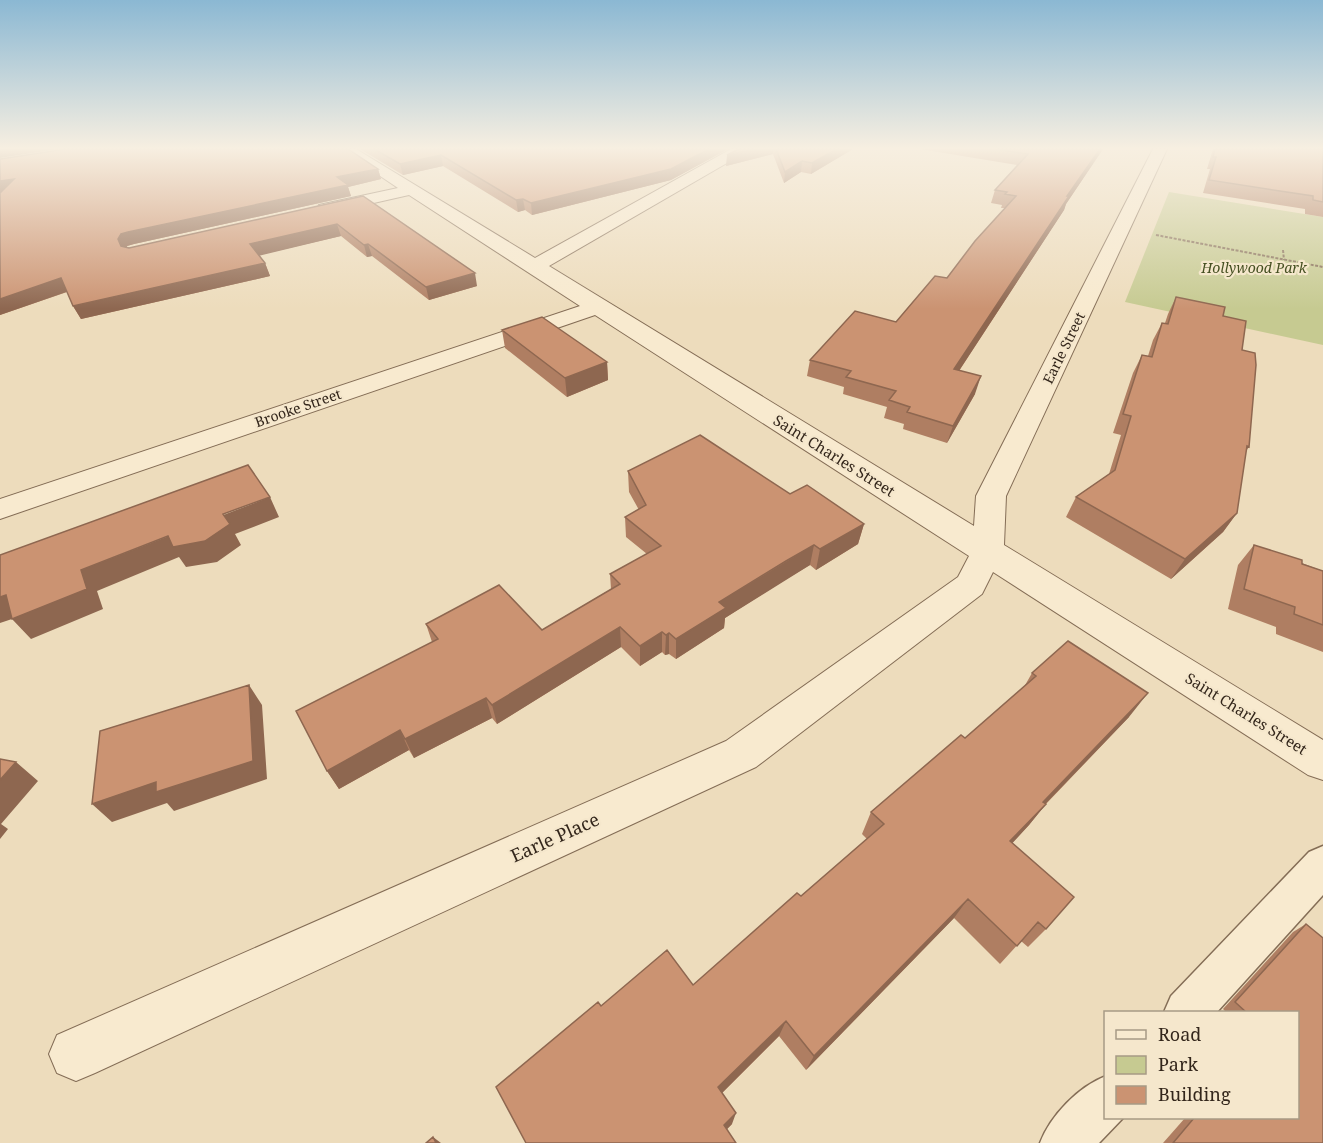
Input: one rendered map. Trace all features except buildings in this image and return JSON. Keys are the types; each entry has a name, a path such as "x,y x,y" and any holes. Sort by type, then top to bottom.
{"street":[{"path":"307,213 355,202"},
{"name":"Saint Charles Street","path":"431,202 1323,762"},
{"path":"534,267 647,202"},
{"name":"Earle Street","path":"988,551 991,496 1135,202"},
{"name":"Brooke Street","path":"0,508 597,307"},
{"name":"Earle Place","path":"76,1054 741,754 970,585 988,551"}],"lane":[{"path":"1188,1011 1323,866"},
{"path":"1065,1143 1104,1102"}],"path":[{"path":"1123,229 1323,267"},
{"path":"1283,250 1284,260"}],"green space":[{"name":"Hollywood Park","path":"1165,202 1233,202 1323,217 1323,345 1125,302"}]}
